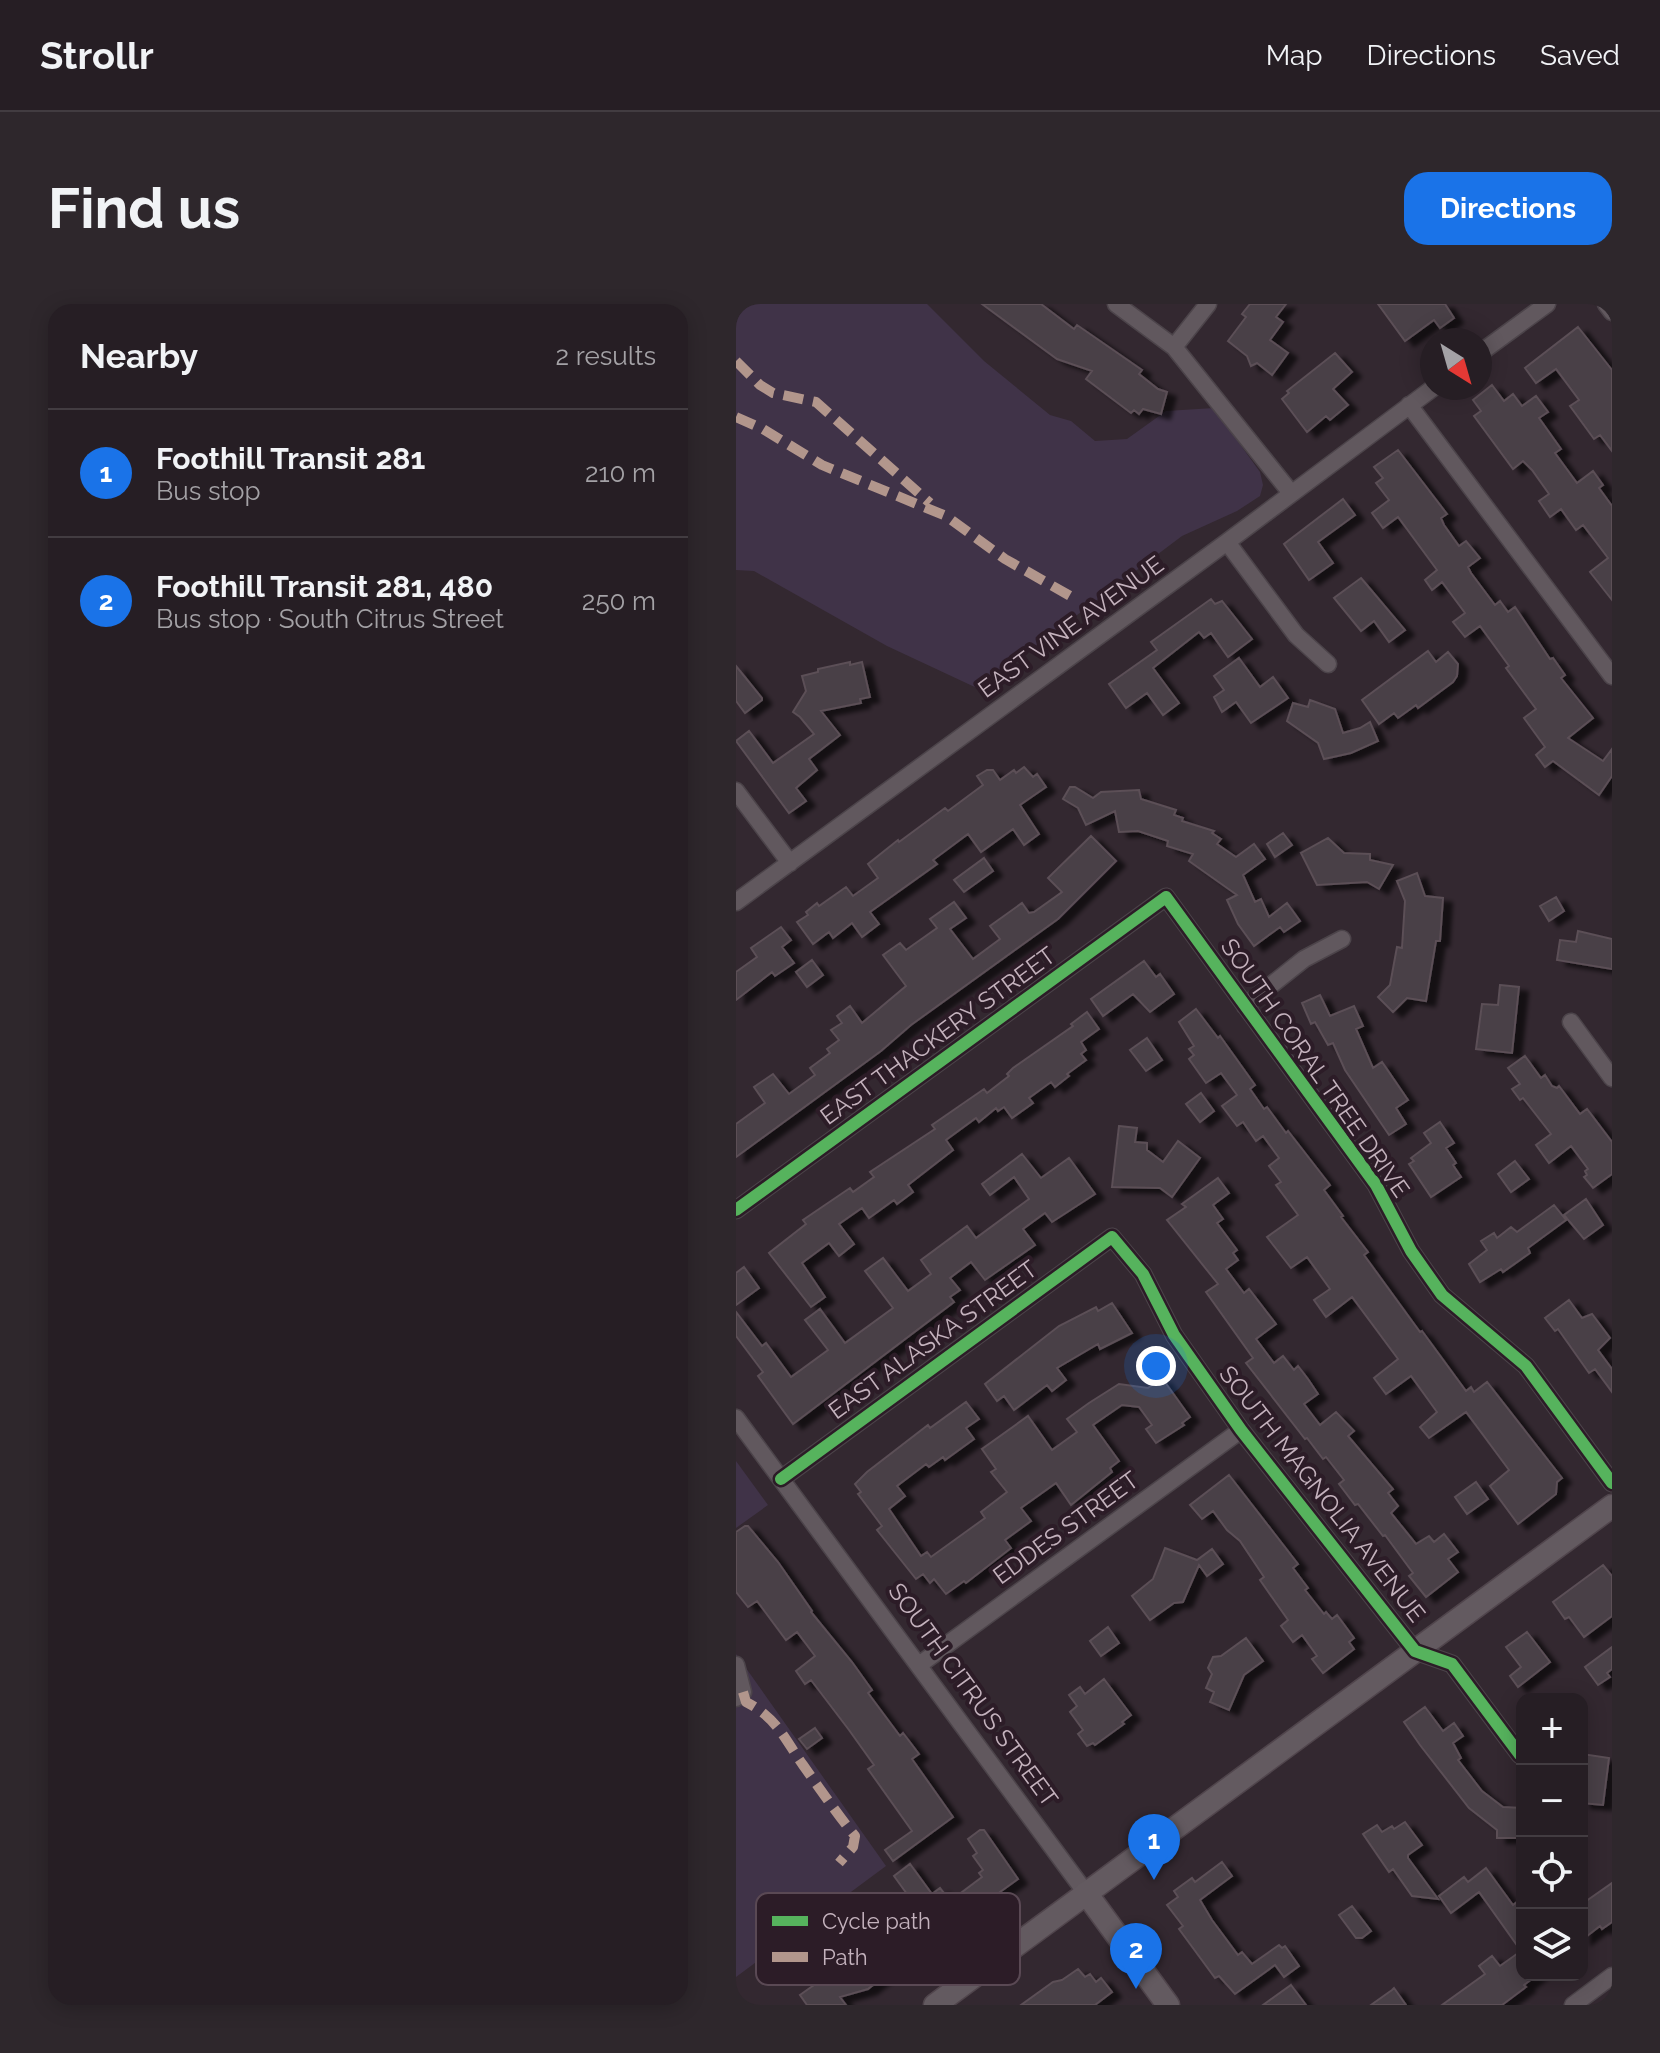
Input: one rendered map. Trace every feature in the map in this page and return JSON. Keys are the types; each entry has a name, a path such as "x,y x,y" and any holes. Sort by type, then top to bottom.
{"main road":[{"path":"1020,1942 1612,1506"},
{"name":"SOUTH CITRUS STREET","path":"1086,1893 1168,2005"},
{"path":"935,2005 962,1985"}],"street":[{"path":"1116,304 1174,347 1291,493"},
{"path":"1174,347 1208,304"},
{"path":"1492,344 1547,304"},
{"path":"1606,304 1612,312"},
{"name":"EAST VINE AVENUE","path":"736,902 1420,397"},
{"path":"1409,405 1612,676"},
{"path":"1227,542 1296,635 1328,664"},
{"path":"736,791 790,863"},
{"name":"SOUTH CORAL TREE DRIVE","path":"1166,897 1376,1185 1411,1251 1442,1295 1526,1366 1612,1483"},
{"name":"EAST THACKERY STREET","path":"736,1210 1166,897"},
{"path":"1245,1006 1304,959 1342,939"},
{"path":"1571,1022 1612,1078"},
{"name":"SOUTH MAGNOLIA AVENUE","path":"1112,1237 1143,1274 1174,1335 1241,1430 1415,1651 1452,1664 1516,1750"},
{"name":"EAST ALASKA STREET","path":"781,1479 1112,1237"},
{"name":"SOUTH CITRUS STREET","path":"736,1418 1086,1893"},
{"name":"EDDES STREET","path":"919,1665 1241,1430"},
{"path":"736,1665 743,1692 736,1698"},
{"path":"1573,2005 1612,1976"}],"shaded area":[{"path":"736,304 927,304 984,361 1050,415 1071,421 1095,441 1127,439 1166,411 1214,408 1260,472 1263,485 1260,496 1237,511 1182,536 979,689 887,646 754,571 736,570"},
{"path":"736,1461 768,1505 736,1528"},
{"path":"736,1654 886,1866 850,1893 756,1893 756,1962 736,1977"}],"building":[{"path":"982,304 1041,304 1074,329 1077,325 1142,370 1139,374 1158,389 1167,392 1161,414 1143,409 1139,414 1134,410 1131,413 1086,379 1092,371 1057,359"},
{"path":"1250,304 1286,304 1276,317 1283,322 1270,340 1288,353 1272,375 1257,363 1251,366 1247,356 1228,341 1246,317 1242,314"},
{"path":"1378,304 1445,304 1454,318 1440,328 1434,320 1405,341"},
{"path":"1578,327 1612,370 1612,451 1600,435 1594,439 1570,406 1579,400 1556,369 1536,383 1525,368"},
{"path":"1335,353 1352,372 1333,389 1348,405 1330,420 1326,416 1307,432 1282,399 1289,393 1287,391"},
{"path":"1492,385 1504,401 1513,394 1522,406 1536,396 1548,412 1539,418 1561,449 1555,453 1577,483 1593,471 1603,485 1599,488 1612,506 1612,600 1590,572 1608,558 1583,525 1576,530 1561,509 1550,517 1539,501 1549,494 1523,461 1513,469 1474,416 1481,411 1473,400 1492,400"},
{"path":"1398,450 1447,514 1441,518 1459,546 1466,541 1480,558 1468,567 1471,573 1495,605 1500,601 1508,612 1515,607 1550,659 1553,658 1565,675 1561,678 1593,718 1568,738 1603,761 1612,749 1612,776 1599,795 1553,761 1545,767 1536,755 1545,747 1524,718 1536,709 1506,668 1509,666 1480,626 1465,637 1453,622 1465,613 1442,582 1432,590 1425,580 1437,570 1398,517 1383,528 1372,513 1389,500 1376,483 1383,478 1374,467"},
{"path":"1343,499 1355,515 1318,542 1333,563 1309,580 1284,544"},
{"path":"1361,578 1405,630 1389,642 1374,621 1361,631 1334,598"},
{"path":"1211,599 1215,604 1222,601 1252,639 1228,657 1211,633 1204,638 1199,632 1153,668 1179,703 1163,715 1147,693 1126,708 1109,684 1157,650 1151,642"},
{"path":"1428,651 1436,662 1448,652 1458,664 1453,682 1418,708 1416,705 1398,718 1394,713 1379,724 1362,700"},
{"path":"1239,658 1260,687 1273,677 1288,698 1251,723 1236,702 1222,712 1214,697 1224,690 1214,676"},
{"path":"850,662 850,665 862,662 870,697 860,699 861,703 821,711 840,735 809,759 817,770 796,788 806,801 789,813 736,741 749,731 773,763 814,734 793,712 806,691 802,676"},
{"path":"736,666 762,698 745,713 736,701"},
{"path":"1310,700 1335,709 1343,733 1370,722 1378,741 1351,753 1324,759 1318,743 1287,721 1293,703 1308,707"},
{"path":"1024,767 1033,777 1037,774 1046,787 1020,805 1039,834 1024,845 1013,829 981,852 968,834 933,860 937,864 870,912 879,924 862,937 852,923 833,938 829,932 813,944 797,922 808,915 806,912 846,887 853,896 878,878 868,864 898,840 945,808 948,811 983,785 977,776 993,770 1000,780"},
{"path":"1070,787 1093,798 1101,792 1139,790 1141,799 1176,810 1174,815 1183,818 1182,821 1214,831 1212,833 1221,839 1217,844 1236,857 1254,844 1265,859 1243,875 1255,902 1261,899 1269,917 1287,903 1300,921 1284,932 1280,927 1254,946 1238,924 1227,900 1237,895 1189,861 1193,854 1167,846 1168,841 1138,831 1119,832 1115,811 1086,825 1078,808 1063,799"},
{"path":"1283,833 1292,845 1275,857 1267,844"},
{"path":"1091,836 1116,861 1058,919 736,1157 736,1124 765,1103 754,1087 773,1074 789,1094 815,1075 810,1068 830,1053 827,1049 839,1040 831,1030 842,1023 837,1016 850,1006 862,1023 906,986 883,955 900,943 906,950 937,928 930,919 954,902 966,918 950,929 973,959 1000,939 990,926 1022,903 1029,913 1034,912 1062,892 1048,878"},
{"path":"1328,838 1344,853 1370,854 1370,860 1393,865 1379,889 1367,882 1317,885 1301,853"},
{"path":"984,858 993,871 964,892 954,880"},
{"path":"1417,873 1425,896 1443,898 1440,941 1436,941 1426,1001 1407,998 1393,1012 1378,997 1390,985 1397,947 1402,948 1405,901 1397,881"},
{"path":"1556,897 1564,911 1549,921 1540,906"},
{"path":"781,927 791,940 782,947 794,963 775,976 772,972 736,1000 736,972 757,957 751,948"},
{"path":"1578,931 1612,939 1612,969 1557,960 1560,940 1576,942"},
{"path":"812,960 823,975 807,987 796,972"},
{"path":"1144,961 1156,977 1160,974 1174,994 1150,1012 1133,994 1103,1016 1091,999"},
{"path":"1500,985 1519,987 1512,1053 1476,1049 1482,1004 1498,1005"},
{"path":"1320,995 1330,1016 1354,1006 1363,1026 1356,1029 1373,1068 1382,1062 1408,1100 1396,1108 1406,1124 1389,1135 1345,1070 1333,1043 1328,1045 1315,1022 1311,1024 1302,1003"},
{"path":"1196,1009 1218,1038 1220,1036 1255,1085 1250,1089 1264,1109 1267,1107 1286,1133 1288,1131 1330,1185 1324,1190 1368,1252 1364,1255 1466,1391 1471,1387 1474,1392 1487,1382 1562,1478 1557,1482 1556,1494 1518,1524 1490,1486 1509,1470 1466,1412 1429,1438 1420,1427 1437,1412 1411,1376 1386,1394 1374,1378 1398,1359 1352,1297 1326,1317 1314,1300 1330,1289 1307,1257 1291,1268 1267,1237 1298,1215 1276,1185 1281,1182 1269,1166 1279,1158 1263,1136 1256,1141 1243,1122 1237,1126 1222,1106 1237,1095 1221,1073 1206,1083 1189,1059 1194,1055 1189,1049 1194,1046 1179,1022"},
{"path":"1087,1012 1099,1029 1081,1042 1086,1050 1081,1054 1086,1060 1067,1074 1069,1076 1055,1087 1051,1082 1029,1098 1033,1103 1012,1118 1004,1107 998,1111 996,1108 979,1122 976,1118 946,1140 953,1150 908,1185 913,1192 897,1204 894,1200 869,1218 862,1208 839,1224 854,1244 839,1256 829,1243 802,1263 825,1297 811,1307 769,1253 806,1224 803,1220 850,1188 853,1192 874,1177 870,1172 935,1129 932,1125 984,1089 987,1093 1009,1076 1007,1074 1013,1068 1073,1026 1071,1024"},
{"path":"1147,1038 1162,1060 1146,1071 1130,1050"},
{"path":"1525,1056 1541,1078 1545,1075 1552,1086 1559,1086 1580,1114 1587,1109 1612,1142 1612,1174 1593,1188 1584,1177 1588,1169 1571,1146 1549,1163 1536,1145 1551,1134 1523,1098 1520,1100 1512,1089 1520,1084 1508,1068"},
{"path":"1201,1093 1214,1111 1200,1122 1186,1104"},
{"path":"1440,1122 1454,1143 1446,1148 1461,1177 1431,1197 1409,1164 1414,1161 1411,1158 1431,1143 1424,1133"},
{"path":"1119,1126 1137,1128 1135,1142 1147,1143 1147,1150 1163,1162 1178,1141 1200,1158 1172,1197 1160,1188 1112,1187"},
{"path":"1022,1154 1041,1178 1069,1158 1095,1194 1052,1222 1045,1213 1023,1229 1035,1245 985,1280 971,1262 950,1278 960,1290 950,1297 954,1302 793,1424 758,1376 763,1372 736,1336 736,1312 762,1346 766,1343 791,1377 828,1350 805,1320 820,1309 845,1343 893,1308 865,1271 883,1258 908,1291 931,1274 921,1260 967,1226 976,1238 1029,1199 1014,1177 990,1195 982,1184"},
{"path":"1515,1161 1529,1179 1511,1192 1498,1174"},
{"path":"1218,1178 1229,1193 1213,1205 1223,1219 1217,1223 1237,1250 1233,1253 1238,1260 1226,1269 1244,1293 1249,1289 1276,1324 1256,1339 1274,1363 1283,1356 1294,1370 1298,1366 1308,1379 1318,1394 1304,1404 1320,1425 1336,1412 1354,1431 1348,1436 1393,1489 1388,1493 1398,1506 1391,1513 1416,1544 1429,1536 1434,1542 1444,1534 1458,1552 1448,1559 1458,1572 1426,1597 1409,1576 1413,1573 1385,1535 1339,1484 1344,1480 1326,1457 1323,1459 1305,1439 1246,1363 1253,1358 1206,1292 1218,1284 1167,1220 1186,1207 1182,1204"},
{"path":"1586,1199 1603,1225 1584,1239 1564,1215"},
{"path":"1554,1205 1566,1220 1528,1248 1530,1253 1503,1272 1501,1269 1480,1282 1469,1264 1487,1250 1481,1241 1494,1233 1497,1238 1511,1227 1517,1232"},
{"path":"744,1267 759,1288 736,1305 736,1273"},
{"path":"1569,1300 1582,1318 1592,1314 1610,1338 1598,1350 1612,1369 1612,1392 1595,1369 1589,1373 1558,1329 1555,1331 1545,1318"},
{"path":"1112,1303 1132,1333 1100,1349 1098,1344 1057,1368 1066,1380 1052,1391 1047,1385 1014,1410 1004,1396 997,1401 985,1384 1059,1326 1096,1307 1098,1311"},
{"path":"1162,1378 1190,1417 1182,1423 1184,1425 1156,1443 1146,1429 1152,1425 1139,1407 1122,1405 1093,1425 1119,1461 1110,1468 1112,1472 1071,1505 1056,1483 1021,1508 1031,1521 1005,1540 1011,1548 966,1583 964,1581 946,1594 934,1579 930,1583 923,1574 916,1579 877,1530 882,1526 858,1494 861,1492 855,1484 867,1472 928,1425 930,1428 966,1402 979,1419 966,1428 974,1439 945,1460 943,1457 929,1467 926,1464 897,1486 905,1496 889,1509 921,1556 927,1552 931,1557 985,1518 981,1512 1007,1492 991,1472 996,1469 982,1449 1028,1416 1052,1450 1077,1432 1067,1419 1089,1403 1119,1384 1148,1388"},
{"path":"1229,1475 1298,1564 1293,1568 1308,1588 1305,1590 1324,1614 1326,1612 1332,1619 1337,1615 1354,1638 1349,1642 1354,1649 1323,1673 1312,1659 1317,1656 1302,1635 1293,1642 1281,1626 1288,1620 1260,1580 1264,1577 1240,1541 1213,1511 1202,1519 1190,1505"},
{"path":"1476,1482 1488,1499 1467,1514 1455,1497"},
{"path":"745,1526 778,1562 811,1612 872,1690 868,1693 900,1736 903,1733 919,1754 912,1759 953,1817 893,1861 885,1850 912,1831 868,1769 874,1765 849,1730 811,1680 805,1684 796,1671 815,1656 797,1632 786,1640 757,1601 748,1607 736,1592 736,1532"},
{"path":"1165,1548 1197,1560 1212,1549 1223,1564 1207,1576 1199,1565 1183,1602 1174,1603 1150,1620 1132,1596 1153,1579"},
{"path":"1603,1565 1612,1576 1612,1616 1584,1637 1553,1602"},
{"path":"1108,1627 1119,1643 1101,1656 1090,1641"},
{"path":"1527,1632 1550,1662 1518,1687 1510,1676 1521,1667 1506,1647"},
{"path":"1246,1638 1263,1661 1244,1675 1229,1710 1210,1702 1214,1692 1206,1688 1212,1674 1208,1668 1213,1657 1221,1656"},
{"path":"1612,1647 1612,1669 1607,1673 1610,1677 1598,1685 1585,1667"},
{"path":"1104,1679 1131,1715 1122,1722 1124,1724 1095,1745 1087,1746 1078,1734 1083,1730 1070,1712 1077,1706 1069,1695 1080,1687 1085,1694"},
{"path":"1425,1707 1443,1731 1454,1723 1463,1736 1453,1743 1461,1758 1458,1760 1482,1791 1503,1807 1516,1808 1516,1838 1497,1838 1497,1830 1469,1808 1404,1722"},
{"path":"815,1728 822,1738 807,1749 799,1739"},
{"path":"1588,1755 1609,1758 1603,1805 1588,1804"},
{"path":"1405,1822 1422,1845 1408,1858 1438,1899 1412,1896 1393,1869 1389,1872 1363,1834 1377,1825 1382,1832"},
{"path":"984,1830 1018,1879 998,1893 961,1893 982,1877 979,1873 983,1870 973,1856 977,1853 968,1839"},
{"path":"1222,1862 1232,1876 1200,1900 1212,1920 1238,1955 1242,1952 1252,1964 1279,1945 1282,1948 1285,1946 1299,1966 1284,1977 1275,1965 1235,1994 1219,1976 1215,1978 1179,1929 1183,1926 1167,1905 1178,1897 1174,1891 1192,1878 1195,1882"},
{"path":"910,1864 931,1893 906,1893 894,1876"},
{"path":"1486,1868 1513,1905 1516,1903 1516,1944 1479,1892 1451,1913 1439,1896 1464,1877 1468,1882"},
{"path":"1612,1883 1612,1922 1588,1935 1588,1909 1588,1900"},
{"path":"1352,1906 1371,1931 1362,1938 1356,1938 1339,1915"},
{"path":"1516,1955 1516,1981 1529,1981 1502,2005 1442,2005 1485,1974 1479,1966 1492,1956 1500,1966"},
{"path":"1078,1969 1085,1977 1090,1974 1096,1982 1101,1978 1112,1992 1095,2005 1021,2005 1053,1982"},
{"path":"814,1985 873,1985 840,1997 846,2005 807,2005 800,1995"},
{"path":"1291,1985 1306,2005 1263,2005"},
{"path":"1394,1988 1406,2005 1371,2005 1392,1990"}],"marked path":[{"path":"736,361 760,385 773,393 816,402 930,503"},
{"path":"736,417 763,429 822,465 946,516 1005,559 1072,597"},
{"path":"743,1692 746,1702 779,1729 855,1836 853,1847 839,1863"}],"cycle path":[{"path":"736,1210 1166,897 1376,1185 1411,1251 1442,1295 1526,1366 1612,1483"},
{"path":"781,1479 1112,1237 1143,1274 1174,1335 1241,1430 1415,1651 1452,1664 1516,1750"}],"place":[{"name":"Foothill Transit 281","path":"1154,1880"},
{"name":"Foothill Transit 281, 480","path":"1136,1989"}]}
